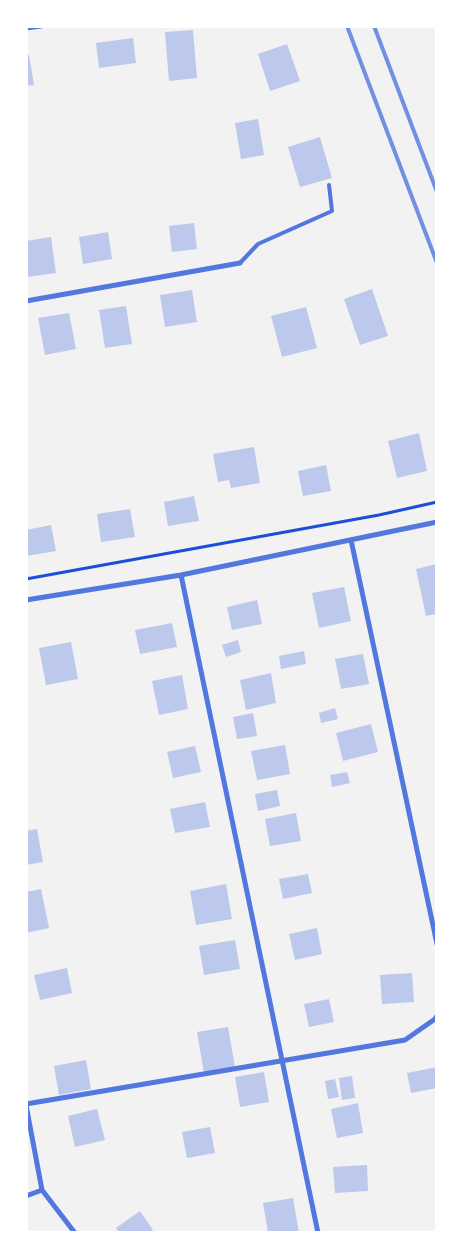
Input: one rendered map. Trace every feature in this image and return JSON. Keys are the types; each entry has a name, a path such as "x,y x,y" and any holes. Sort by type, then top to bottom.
{"street":[{"path":"26,28 40,26"},
{"path":"26,301 240,263"},
{"path":"26,600 181,574 437,522"},
{"path":"351,540 437,944"},
{"path":"181,574 318,1233"},
{"path":"75,1233 42,1190 26,1104 405,1040 437,1016"},
{"path":"26,1196 42,1190"}],"lane":[{"path":"240,263 258,244 332,211 329,185"}],"path":[{"path":"26,579 379,515 437,502"}],"building":[{"path":"193,30 197,78 169,81 165,32"},
{"path":"133,38 136,63 99,68 96,43"},
{"path":"287,44 300,81 270,91 258,54"},
{"path":"26,55 29,55 34,85 26,86"},
{"path":"258,119 264,155 241,159 235,123"},
{"path":"320,137 332,178 300,187 288,147"},
{"path":"194,223 197,249 172,252 169,226"},
{"path":"108,232 112,259 83,264 79,237"},
{"path":"51,237 56,273 27,277 26,241"},
{"path":"372,289 388,336 360,345 344,299"},
{"path":"192,290 197,322 165,327 160,295"},
{"path":"126,306 132,344 105,348 99,310"},
{"path":"306,307 317,348 282,357 271,316"},
{"path":"69,313 76,349 45,355 38,318"},
{"path":"419,433 427,471 397,478 388,441"},
{"path":"254,447 260,483 231,488 229,480 218,482 213,454"},
{"path":"326,465 331,491 303,496 298,471"},
{"path":"194,496 199,521 168,526 164,502"},
{"path":"130,509 135,537 101,542 97,514"},
{"path":"51,525 56,551 26,556 26,530"},
{"path":"437,564 437,614 426,616 416,569"},
{"path":"344,587 351,621 319,628 312,593"},
{"path":"257,600 262,624 232,630 227,607"},
{"path":"172,623 177,647 140,654 135,630"},
{"path":"238,640 241,652 226,657 222,645"},
{"path":"71,642 78,679 46,685 39,648"},
{"path":"304,651 306,664 281,669 279,656"},
{"path":"363,654 369,684 341,689 335,659"},
{"path":"271,673 276,703 246,710 240,680"},
{"path":"182,675 188,709 159,715 152,681"},
{"path":"335,708 338,719 321,723 319,713"},
{"path":"253,713 257,736 237,739 233,717"},
{"path":"371,724 378,752 343,761 336,733"},
{"path":"285,745 290,774 257,780 251,751"},
{"path":"195,746 201,772 173,778 167,752"},
{"path":"347,772 350,783 332,787 330,775"},
{"path":"277,790 280,806 258,811 255,794"},
{"path":"205,802 210,827 175,833 170,809"},
{"path":"296,813 301,841 270,846 265,819"},
{"path":"37,829 43,862 26,865 26,831"},
{"path":"308,874 312,893 283,899 279,879"},
{"path":"226,884 232,919 196,925 190,891"},
{"path":"41,889 49,928 26,933 26,892"},
{"path":"317,928 322,954 295,960 289,934"},
{"path":"235,940 240,969 204,975 199,946"},
{"path":"67,968 72,993 40,1000 34,975"},
{"path":"412,973 414,1002 382,1004 380,975"},
{"path":"329,999 334,1022 309,1027 304,1004"},
{"path":"228,1027 235,1067 204,1073 197,1032"},
{"path":"86,1060 91,1089 59,1095 54,1066"},
{"path":"437,1067 437,1088 411,1093 407,1073"},
{"path":"264,1072 269,1102 240,1107 235,1077"},
{"path":"352,1076 355,1098 342,1100 339,1078"},
{"path":"335,1079 339,1097 328,1099 325,1081"},
{"path":"358,1103 363,1133 337,1138 331,1109"},
{"path":"97,1109 105,1140 75,1147 68,1116"},
{"path":"210,1127 215,1153 187,1158 182,1132"},
{"path":"367,1165 368,1191 335,1193 333,1167"},
{"path":"293,1198 299,1233 268,1233 263,1203"},
{"path":"140,1211 153,1230 148,1233 119,1233 116,1228"}],"railway":[{"path":"347,26 437,263"},
{"path":"374,26 437,192"}]}
